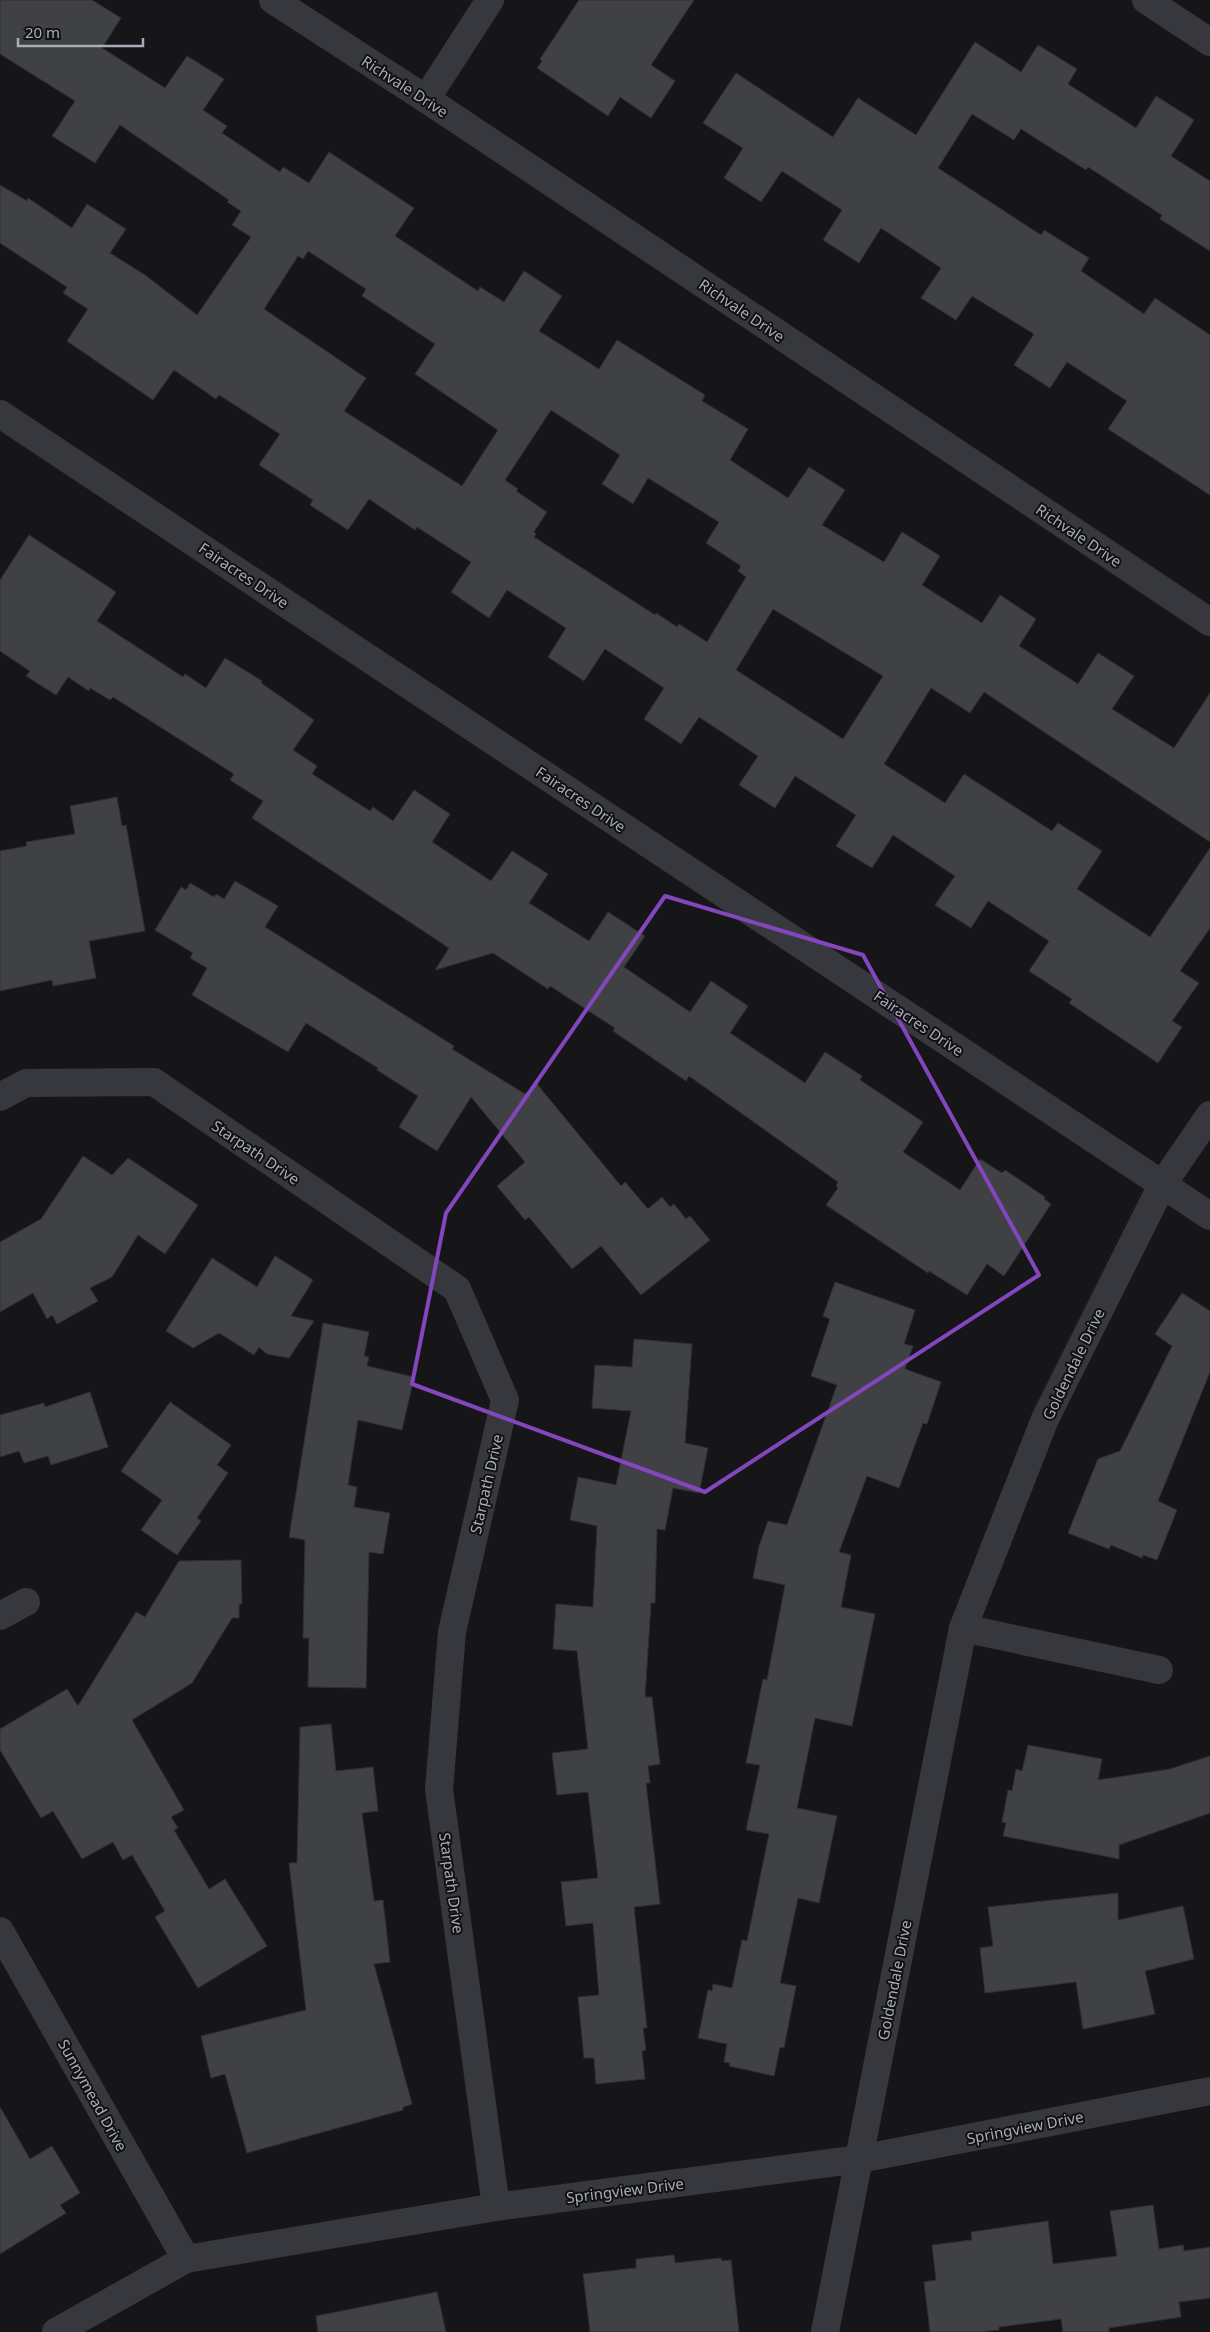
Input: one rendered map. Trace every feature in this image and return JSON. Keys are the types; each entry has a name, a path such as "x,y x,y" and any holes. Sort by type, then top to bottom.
{"street":[{"name":"Richvale Drive","path":"273,0 1210,622"},
{"path":"426,100 490,0"},
{"path":"1146,0 1210,42"},
{"name":"Fairacres Drive","path":"0,414 1210,1216"},
{"name":"Starpath Drive","path":"0,1097 26,1082 154,1082 457,1289 505,1400 452,1632 439,1789 496,2207"},
{"name":"Goldendale Drive","path":"825,2332 962,1628 1045,1419 1162,1185 1210,1115"},
{"path":"0,1616 26,1602"},
{"path":"962,1628 1159,1670"},
{"name":"Sunnymead Drive","path":"0,1931 186,2260"},
{"name":"Springview Drive","path":"56,2332 186,2260 496,2207 860,2159 1210,2091"}],"highlighted area":[{"path":"665,896 863,955 1039,1275 705,1492 412,1384 446,1213"}],"building":[{"path":"0,0 92,0 121,18 102,48 165,88 187,56 224,79 203,110 227,126 222,133 280,172 283,167 309,183 329,152 414,208 395,236 478,291 480,287 504,302 524,271 562,296 539,331 599,369 617,340 705,395 702,401 748,429 730,460 788,498 809,467 845,490 822,525 884,562 902,532 940,556 922,585 982,623 1000,595 1036,619 1019,646 1078,684 1098,653 1134,676 1112,709 1174,748 1210,693 1210,842 984,692 970,713 931,688 884,764 945,803 964,774 1052,831 1058,823 1102,851 1077,889 1150,937 1210,848 1210,928 1180,971 1199,983 1172,1021 1182,1027 1158,1063 1069,1003 1072,999 1029,971 1049,941 988,901 971,928 935,905 955,876 893,835 872,868 836,846 856,815 795,776 775,808 739,785 758,756 699,717 681,744 644,719 664,688 605,649 584,681 548,657 566,628 507,590 489,618 451,592 471,562 417,527 415,530 369,499 348,530 310,505 313,500 259,465 280,434 219,395 216,399 174,370 153,400 67,341 88,309 63,293 67,287 0,243 0,185 27,201 28,198 72,228 87,204 126,229 110,253 145,275 197,315 251,237 232,225 241,211 227,202 229,200 120,125 95,163 52,136 75,101 0,54","holes":["308,251 366,289 362,296 435,344 415,374 498,430 462,486 344,411 366,378 264,309 298,256 303,259","551,410 620,455 602,484 633,504 648,478 719,522 706,543 741,566 738,571 746,577 707,642 679,624 677,627 656,613 655,615 534,537 536,534 534,532 547,512 516,491 518,489 505,480","773,609 883,676 843,739 736,670"]},
{"path":"579,0 694,0 651,65 675,81 651,118 620,97 608,116 537,68 542,61 540,59"},
{"path":"975,42 1021,72 1038,45 1077,69 1068,84 1136,128 1156,96 1194,120 1171,156 1210,181 1210,251 1160,219 1162,215 1088,167 1086,170 1021,129 1014,140 972,114 938,168 1041,235 1044,230 1089,258 1081,271 1144,314 1155,298 1210,335 1210,495 1108,429 1127,401 1067,362 1050,388 1014,365 1034,334 972,296 956,320 921,298 941,268 881,228 859,263 823,240 842,210 782,171 761,202 724,178 743,148 703,123 736,73 833,137 858,98 916,135"},
{"path":"29,535 116,592 97,621 183,677 185,674 206,688 225,658 262,681 261,683 314,720 293,750 317,766 312,774 370,811 373,807 393,821 414,790 450,814 432,842 491,881 512,851 548,874 529,903 589,941 608,912 645,936 624,967 690,1012 711,981 748,1006 730,1033 805,1083 825,1052 862,1076 860,1080 923,1122 903,1152 960,1190 980,1159 1002,1173 1005,1170 1045,1197 1044,1199 1051,1204 1004,1276 987,1264 967,1295 929,1271 928,1273 826,1205 838,1188 836,1186 838,1182 689,1076 686,1081 613,1031 615,1028 550,986 548,989 493,953 435,970 449,948 252,818 263,801 230,780 234,774 113,697 110,700 90,688 89,691 68,677 56,695 26,676 30,671 0,651 0,580"},
{"path":"117,797 122,826 126,825 145,931 89,941 96,978 53,986 52,980 0,991 0,851 27,846 26,842 75,834 70,806"},
{"path":"235,881 278,906 265,927 454,1046 452,1049 525,1094 537,1084 621,1186 625,1182 648,1209 662,1197 670,1207 674,1204 686,1219 690,1216 710,1240 641,1295 601,1246 572,1269 529,1217 525,1220 497,1186 525,1162 471,1097 437,1151 399,1127 418,1096 377,1070 378,1068 306,1023 288,1052 192,995 207,968 190,958 193,953 155,930 181,887 186,890 190,883 214,897 216,894 224,899"},
{"path":"83,1156 112,1175 128,1158 198,1205 165,1254 138,1235 112,1277 90,1288 98,1301 57,1324 52,1315 47,1319 33,1293 0,1312 0,1242 41,1219"},
{"path":"275,1256 313,1280 291,1316 314,1321 289,1358 267,1354 259,1347 254,1355 219,1333 193,1348 166,1331 212,1258 257,1287"},
{"path":"835,1282 915,1310 904,1344 913,1346 905,1369 941,1382 927,1424 923,1423 899,1488 867,1476 839,1552 851,1555 841,1607 875,1614 852,1726 815,1718 797,1808 837,1816 819,1903 798,1898 780,1983 796,1986 784,2048 780,2047 774,2076 729,2066 730,2063 724,2062 727,2044 698,2038 708,1990 712,1991 713,1984 732,1988 742,1940 747,1941 769,1834 746,1830 760,1765 746,1763 763,1679 767,1680 785,1585 753,1578 759,1546 768,1521 787,1525 837,1385 811,1376 830,1319 823,1316"},
{"path":"1182,1293 1210,1311 1210,1372 1158,1501 1177,1510 1157,1560 1143,1555 1142,1558 1111,1545 1109,1549 1068,1533 1098,1459 1120,1451 1172,1346 1155,1334"},
{"path":"323,1323 369,1332 364,1356 369,1357 367,1366 414,1377 402,1430 358,1420 348,1485 357,1487 354,1507 390,1513 383,1554 369,1552 366,1688 308,1687 309,1638 303,1638 305,1540 289,1537"},
{"path":"634,1339 692,1344 685,1443 708,1448 699,1493 673,1488 665,1530 657,1529 655,1603 651,1603 645,1697 652,1697 660,1764 648,1766 650,1783 646,1783 660,1904 634,1907 647,2028 643,2028 646,2050 642,2051 645,2079 596,2084 594,2058 584,2058 578,1997 599,1995 593,1923 566,1926 561,1882 598,1878 588,1792 557,1795 552,1753 588,1749 577,1651 553,1649 556,1604 593,1607 597,1526 570,1520 578,1477 616,1485 631,1411 592,1408 595,1365 632,1367"},
{"path":"90,1392 108,1447 51,1465 48,1456 24,1463 19,1451 0,1457 0,1415 44,1403 45,1407"},
{"path":"170,1402 231,1445 217,1465 228,1473 197,1518 201,1521 177,1555 141,1530 162,1500 121,1471"},
{"path":"241,1560 242,1604 239,1604 239,1618 232,1618 192,1683 132,1720 184,1810 171,1817 178,1828 174,1830 209,1889 225,1879 267,1946 198,1988 155,1917 165,1911 132,1855 123,1860 113,1842 82,1859 53,1811 41,1818 0,1750 0,1729 67,1689 78,1706 136,1612 145,1617 179,1561"},
{"path":"331,1724 336,1771 373,1767 378,1811 362,1813 374,1901 383,1900 390,1962 374,1964 412,2104 403,2107 403,2110 247,2153 225,2074 211,2078 201,2036 306,2010 289,1863 297,1863 300,1727"},
{"path":"1028,1745 1102,1759 1098,1780 1170,1769 1210,1756 1210,1813 1119,1845 1119,1859 1003,1836 1006,1823 1002,1822 1008,1790 1012,1791 1016,1769 1022,1771"},
{"path":"1118,1893 1118,1920 1183,1906 1194,1959 1145,1971 1155,2014 1083,2029 1076,1982 985,1993 980,1948 993,1946 988,1907"},
{"path":"0,2107 30,2159 52,2146 80,2193 60,2205 66,2213 0,2254"},
{"path":"1153,2205 1159,2249 1183,2245 1184,2251 1210,2247 1210,2298 1179,2302 1181,2317 1109,2328 1109,2332 1063,2332 1061,2319 999,2327 999,2330 930,2332 924,2282 936,2280 932,2245 972,2240 971,2232 1048,2221 1053,2264 1117,2256 1110,2211"},
{"path":"674,2255 675,2263 721,2258 722,2261 731,2260 739,2332 590,2332 583,2274 636,2268 636,2259"},
{"path":"437,2292 446,2332 318,2332 316,2316"}]}
